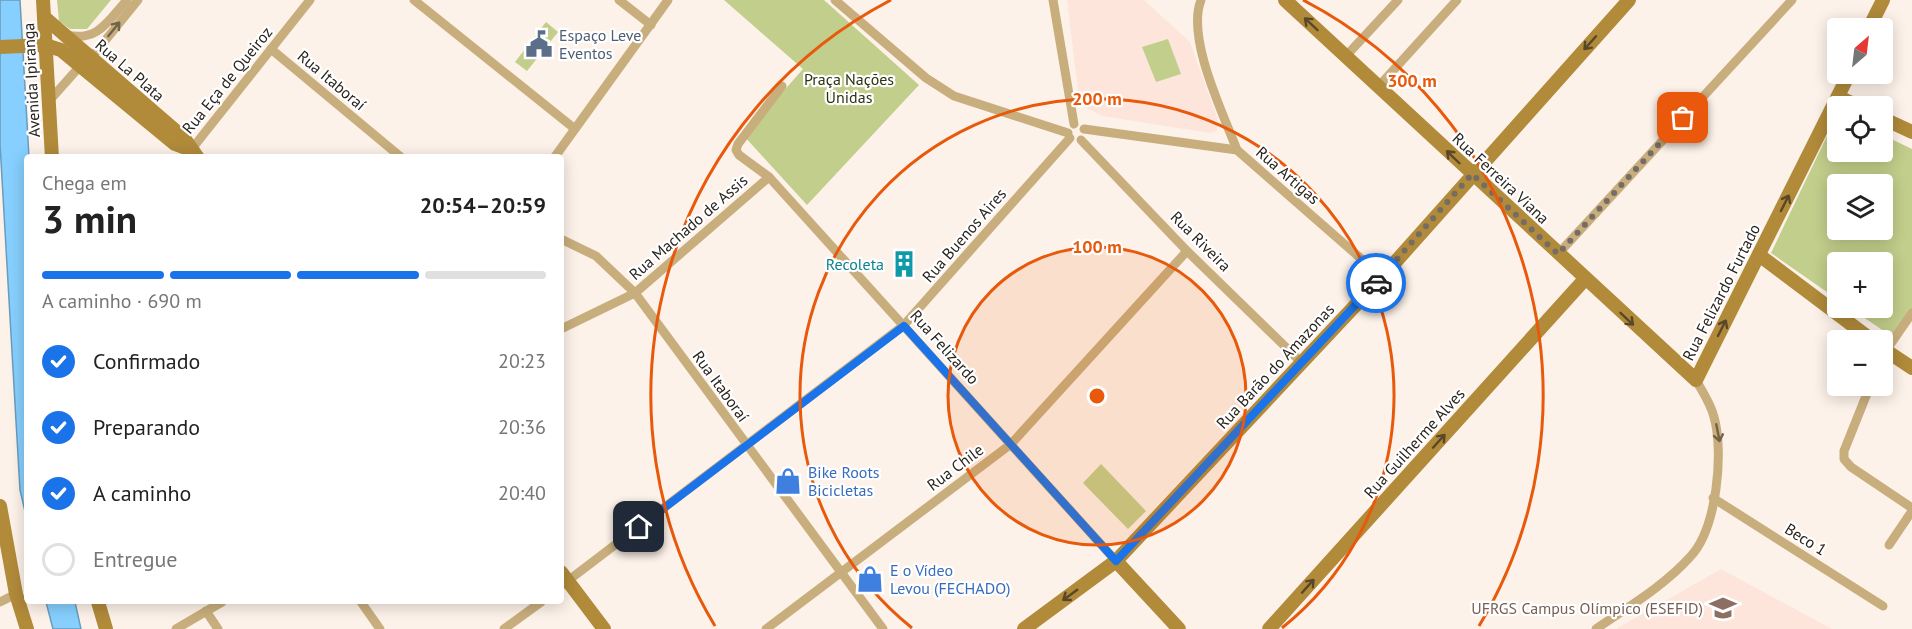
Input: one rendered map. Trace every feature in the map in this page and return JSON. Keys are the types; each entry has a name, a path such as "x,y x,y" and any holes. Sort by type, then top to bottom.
{"street":[{"name":"Avenida Ipiranga","path":"43,0 52,154"},
{"path":"64,34 81,38 95,34 127,0"},
{"path":"49,101 138,0"},
{"name":"Rua Eça de Queiroz","path":"195,154 271,49 310,0"},
{"path":"414,0 575,129"},
{"path":"619,0 651,25"},
{"path":"557,154 668,0"},
{"path":"835,0 926,78 954,96 1069,136 1075,141 1081,140 1084,129 1080,124 1074,124"},
{"path":"1053,0 1074,124 1069,136"},
{"path":"1201,0 1198,21 1200,44 1237,150"},
{"path":"1346,56 1398,0"},
{"path":"1379,86 1457,0"},
{"name":"Rua Barão do Amazonas","path":"1024,629 1116,561 1382,277 1629,0"},
{"path":"1558,254 1792,0"},
{"path":"1867,0 1880,5"},
{"name":"Rua Ferreira Viana","path":"1288,1 1584,279 1696,380"},
{"name":"Rua La Plata","path":"44,17 64,34 86,61 175,144 195,154"},
{"name":"Rua La Plata","path":"45,45 86,61"},
{"path":"0,47 45,45"},
{"name":"Rua Itaboraí","path":"271,49 397,154"},
{"name":"Rua Felizardo","path":"782,86 736,150 739,155 769,177 1179,629"},
{"name":"Rua Felizardo Furtado","path":"1596,629 1666,581 1692,555 1702,539 1713,498 1720,446 1714,414 1696,380 1827,119"},
{"path":"1893,123 1912,132"},
{"name":"Rua Artigas","path":"1084,129 1237,150 1382,277"},
{"name":"Rua Buenos Aires","path":"564,579 904,326 1069,136"},
{"name":"Rua Riveira","path":"1081,140 1187,251 1301,362"},
{"name":"Rua Machado de Assis","path":"564,328 634,293 769,177"},
{"name":"Rua Itaboraí","path":"564,240 596,256 634,293 883,629"},
{"name":"Rua Chile","path":"766,629 1011,444 1187,251"},
{"path":"1759,255 1859,330"},
{"name":"Rua Guilherme Alves","path":"1269,629 1584,279"},
{"path":"1893,338 1912,313"},
{"path":"1893,357 1912,368"},
{"path":"1866,396 1846,444 1844,459 1851,467 1912,510 1889,544"},
{"name":"Beco 1","path":"1713,498 1884,606"},
{"path":"0,506 16,594 27,629"},
{"path":"564,581 604,629"},
{"path":"0,602 16,594"},
{"path":"99,604 106,629"},
{"path":"176,629 218,604"},
{"path":"362,604 380,629"},
{"path":"504,629 538,604"},
{"path":"206,611 218,629"}],"shaded area":[{"path":"1067,0 1144,0 1190,42 1218,120 1217,131 1210,133 1102,116 1083,106 1079,99"},
{"name":"UFRGS Campus Olímpico (ESEFID)","path":"1721,569 1832,629 1616,629"}],"green space":[{"path":"57,0 111,0 87,29 70,29 59,21"},
{"name":"Praça Nações Unidas","path":"724,0 824,0 919,85 807,205 744,136 803,69"},
{"name":"Espaço Leve Eventos","path":"546,22 558,32 527,71 515,62"},
{"path":"1168,39 1181,74 1156,82 1142,47"},
{"path":"1827,136 1827,162 1893,162 1893,140 1912,149 1912,312 1894,338 1893,330 1882,330 1865,318 1893,318 1893,252 1827,252 1827,292 1771,253"},
{"path":"1101,464 1146,511 1128,529 1083,483"}],"water":[{"path":"0,0 20,0 29,154 24,154 24,507 20,490 0,144"},
{"path":"47,604 75,604 81,629 53,629"}],"way so far":[{"path":"1376,283 1472,174 1558,254 1683,118"}],"place":[{"name":"Espaço Leve Eventos","path":"539,44"},
{"name":"Recoleta","path":"904,264"},
{"name":"Bike Roots Bicicletas","path":"788,481"},
{"name":"E o Vídeo Levou (FECHADO)","path":"870,579"},
{"name":"UFRGS Campus Olímpico (ESEFID)","path":"1723,608"}],"route":[{"path":"639,527 904,326 1116,561 1376,283"}]}
